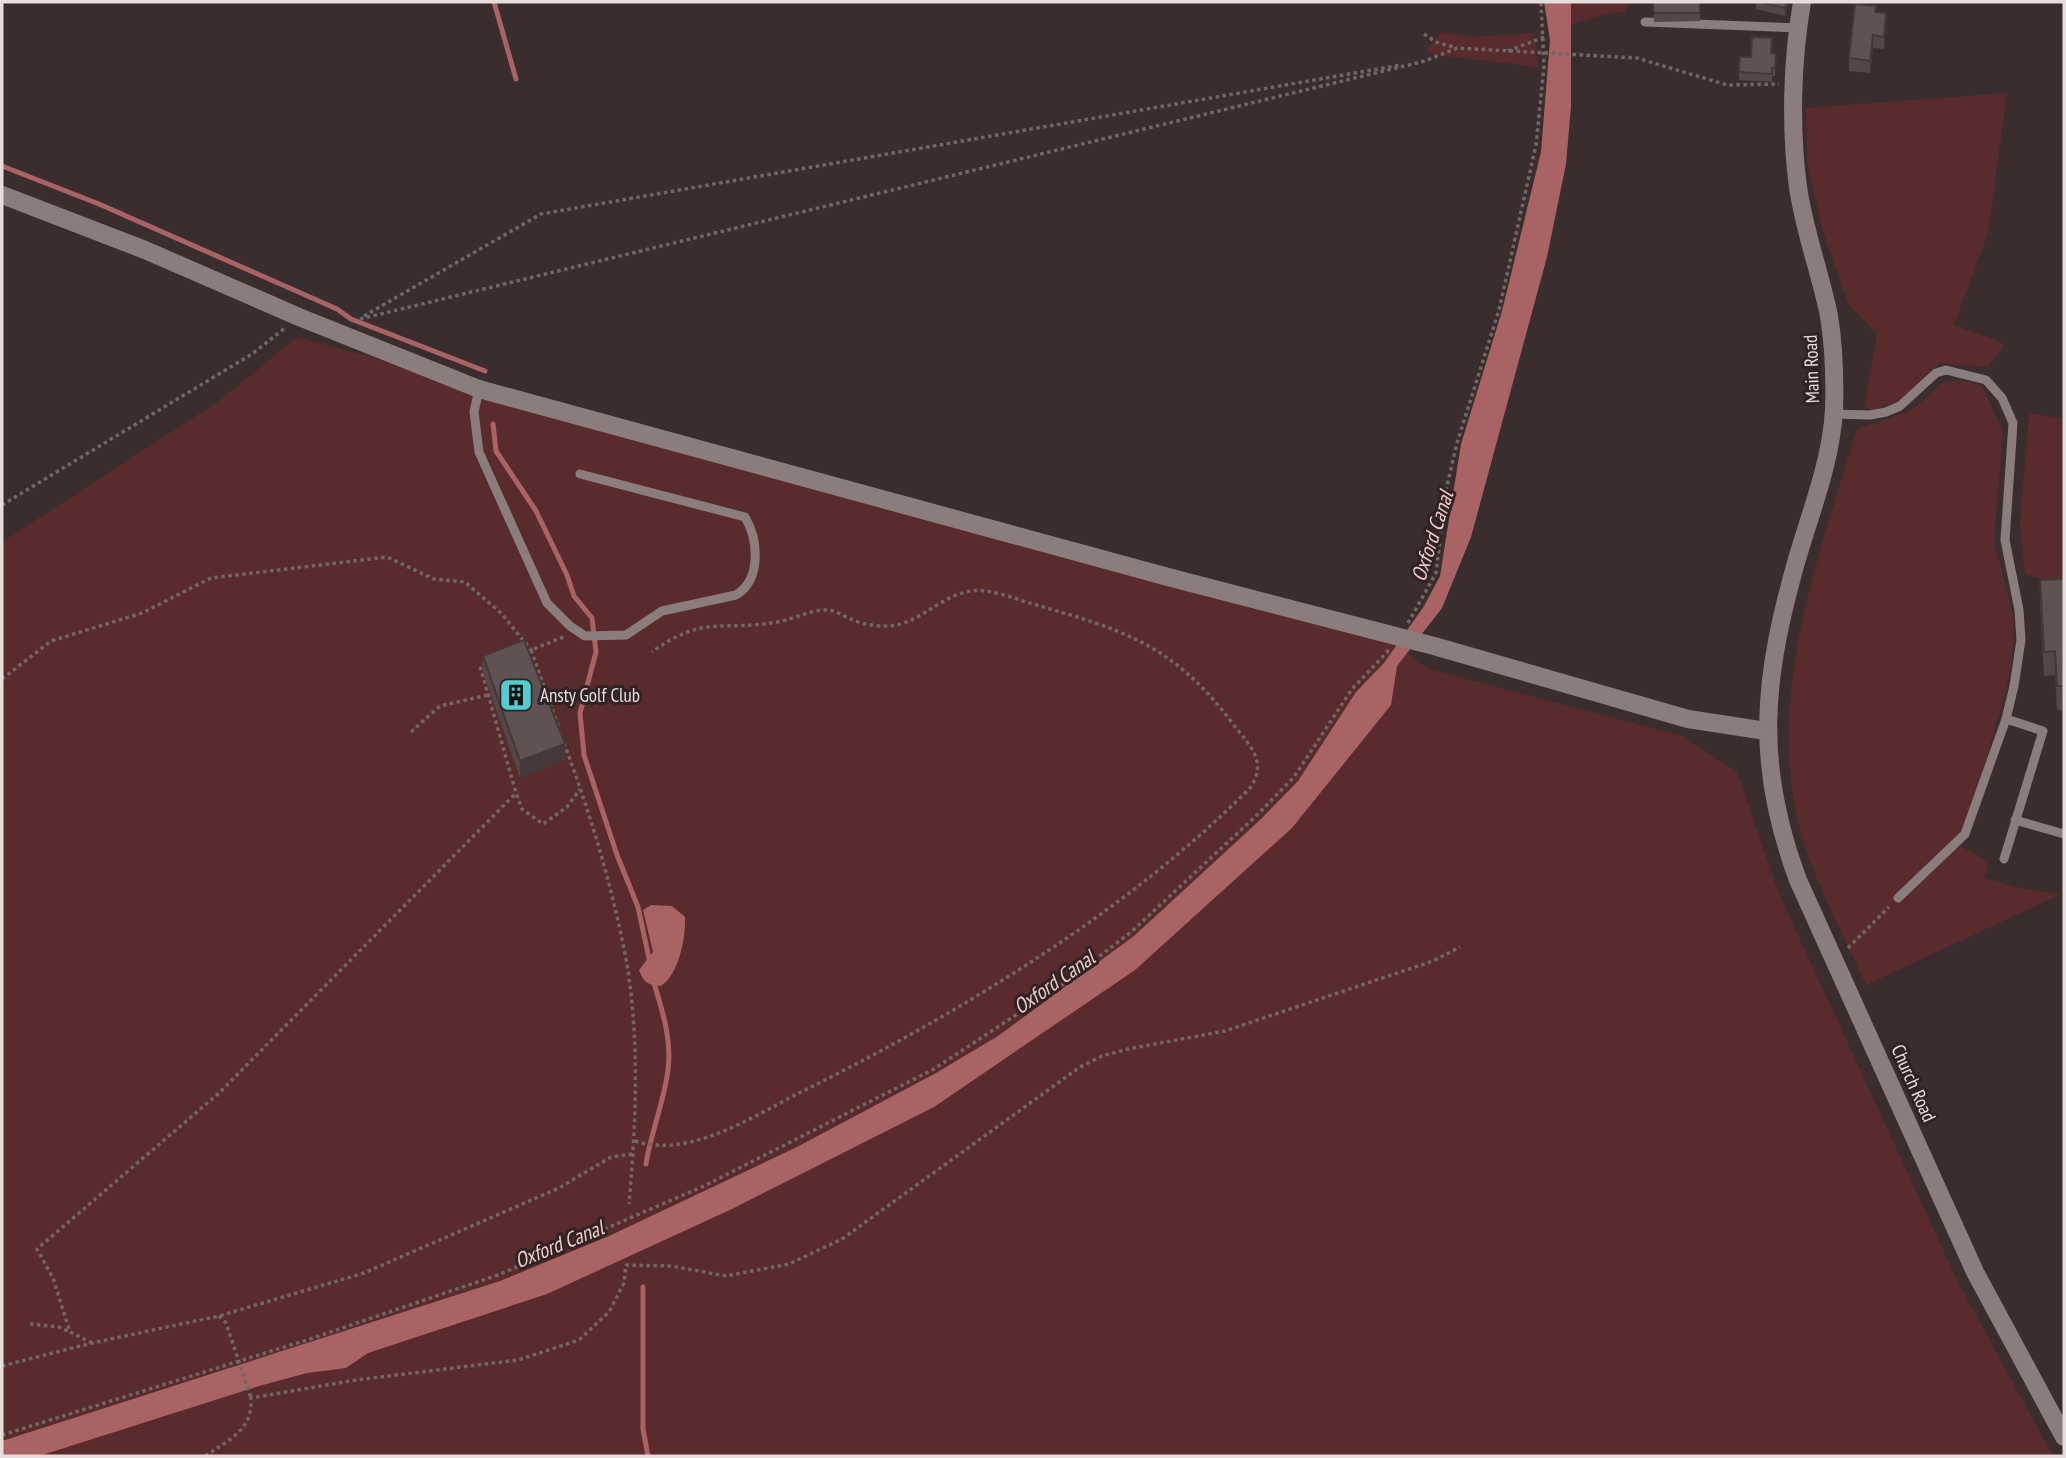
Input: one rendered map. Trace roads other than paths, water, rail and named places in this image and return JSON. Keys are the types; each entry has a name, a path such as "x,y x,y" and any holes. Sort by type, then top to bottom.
{"main road":[{"name":"Main Road","path":"1766,731 1775,640 1820,484 1833,414 1835,371 1828,315 1798,187 1795,84 1802,2"},
{"path":"2,195 145,250 299,317 479,389 1154,574 1434,646 1688,719 1766,731"},
{"name":"Church Road","path":"1766,731 1768,764 1783,839 1975,1272 2064,1437"}],"lane":[{"path":"1645,22 1799,28"},
{"path":"1833,414 1870,415 1886,412 1900,406 1936,373 1946,370 1986,380 2003,398 2013,423 2006,540 2019,610 2021,640 2006,719 1965,834 1898,898"},
{"path":"479,389 474,412 479,452 547,603 570,626 585,636 601,638 626,635 675,606 736,595 746,589 753,576 753,539 751,528 738,513 580,474"},
{"path":"2004,859 2043,731 2006,719"},
{"path":"2015,820 2064,834"}],"waterway":[{"path":"494,2 516,79"},
{"path":"2,166 99,204 337,309 351,319 485,371"},
{"path":"493,424 496,451 536,511 567,575 574,596 592,618 596,652 580,713 584,755 617,855 638,907 650,963"},
{"path":"646,1164 664,1094 669,1059 665,1025 653,980"},
{"path":"643,1287 643,1429 648,1456"}],"place":[{"name":"Ansty Golf Club","path":"516,695"}],"water label":[{"name":"Oxford Canal","path":"1432,536"},
{"name":"Oxford Canal","path":"1054,982"},
{"name":"Oxford Canal","path":"559,1244"}]}
